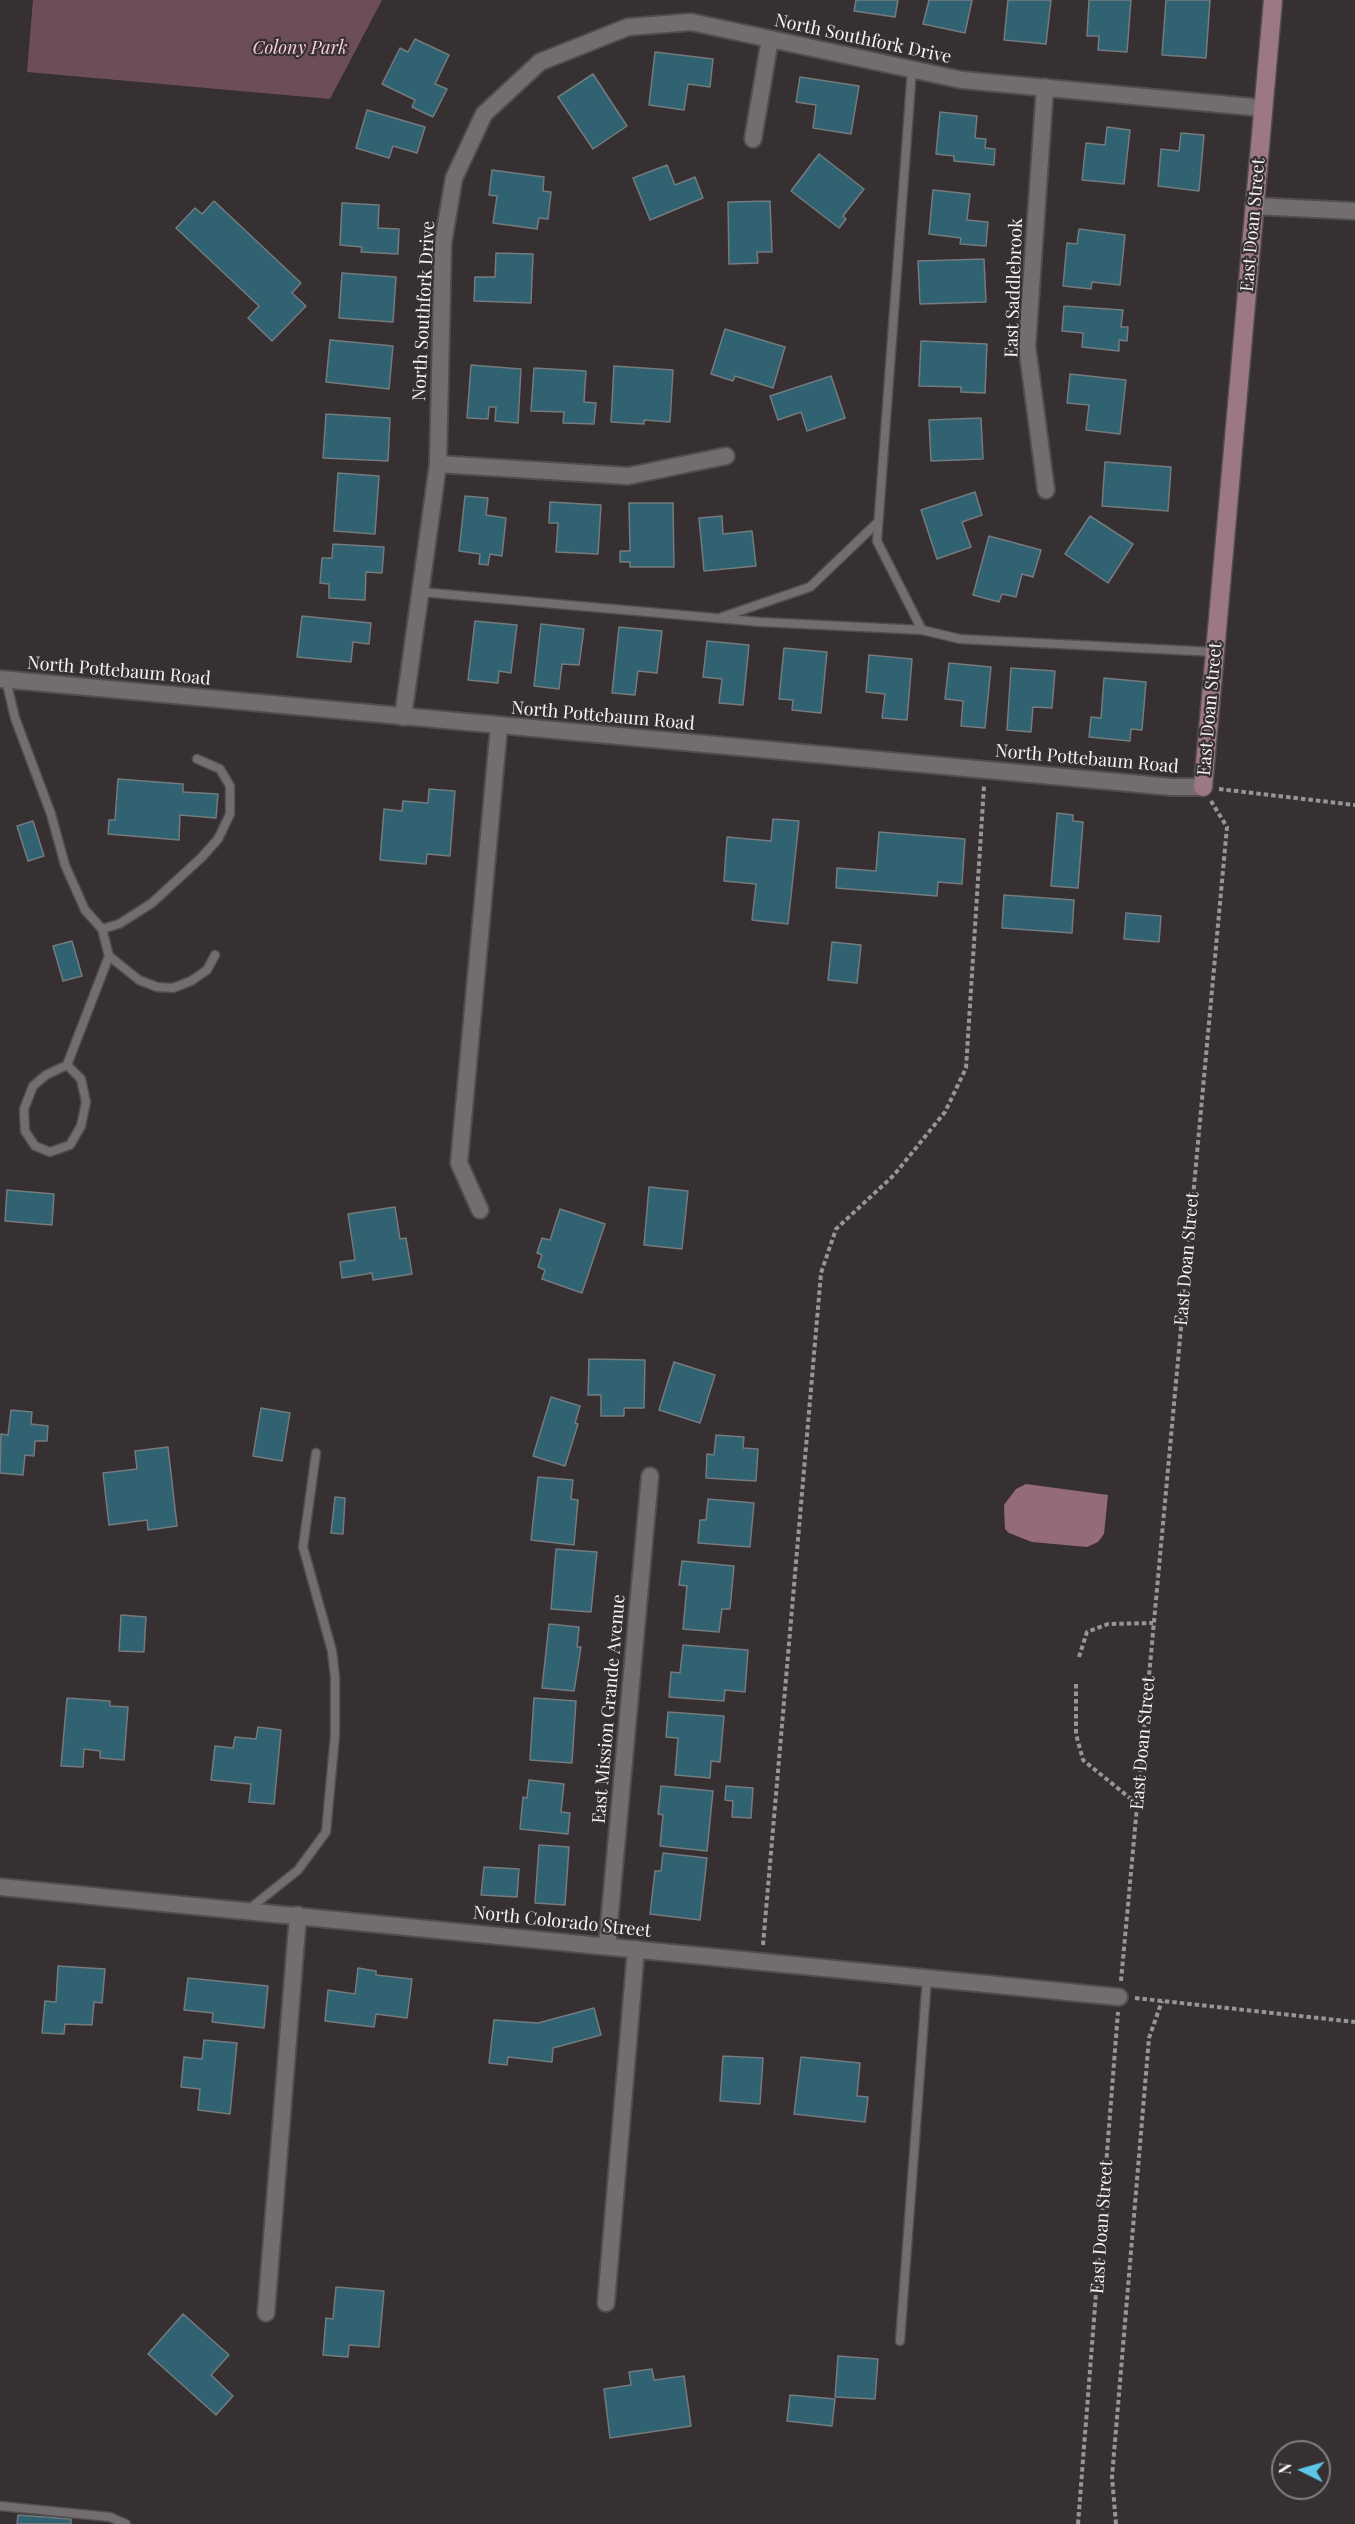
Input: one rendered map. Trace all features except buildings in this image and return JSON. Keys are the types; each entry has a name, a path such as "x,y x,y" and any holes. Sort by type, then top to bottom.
{"street":[{"name":"East Doan Street","path":"1203,787 1273,0"},
{"name":"North Southfork Drive","path":"403,717 438,464 443,243 454,178 484,114 540,62 628,27 691,22 962,80 1263,108"},
{"path":"753,139 770,39"},
{"name":"East Saddlebrook","path":"1045,87 1027,346 1046,490"},
{"path":"1254,206 1355,211"},
{"path":"438,464 628,476 726,456"},
{"name":"North Pottebaum Road","path":"3,679 1172,787 1203,787"},
{"path":"480,1210 459,1163 499,726"},
{"name":"East Mission Grande Avenue","path":"607,1946 650,1476"},
{"name":"North Colorado Street","path":"0,1887 1119,1997"},
{"path":"266,2313 298,1915"},
{"path":"606,2303 636,1949"}],"lane":[{"path":"912,69 877,542 922,630"},
{"path":"718,618 810,587 878,522"},
{"path":"420,592 718,618 922,630 960,639 1215,652"},
{"path":"3,679 51,814 65,865 85,910 102,929 109,956 67,1065 46,1075 33,1086 24,1109 25,1131 35,1146 50,1152 70,1145 81,1126 86,1101 81,1079 67,1065"},
{"path":"102,929 119,924 152,903 218,839 230,814 230,786 220,769 197,759"},
{"path":"109,956 139,980 157,987 173,988 191,981 207,970 215,955"},
{"path":"248,1910 298,1870 326,1832 335,1735 335,1677 332,1651 303,1547 316,1453"},
{"path":"900,2341 927,1978"},
{"path":"0,2506 110,2517 126,2524"}],"path":[{"path":"762,1961 822,1273 836,1229 894,1175 945,1112 966,1068 985,770"},
{"path":"1203,787 1355,806"},
{"name":"East Doan Street","path":"1078,2524 1119,1997 1227,827 1203,787"},
{"path":"1079,1657 1087,1632 1108,1624 1154,1623"},
{"path":"1076,1684 1076,1734 1083,1760 1137,1803"},
{"path":"1119,1997 1355,2022"},
{"path":"1116,2524 1112,2477 1149,2038 1162,2001"}],"green space":[{"name":"Colony Park","path":"33,0 382,0 330,99 27,72"}],"shaded area":[{"path":"1026,1484 1108,1495 1104,1534 1098,1542 1087,1547 1032,1542 1009,1533 1005,1529 1004,1505 1016,1489"}]}
